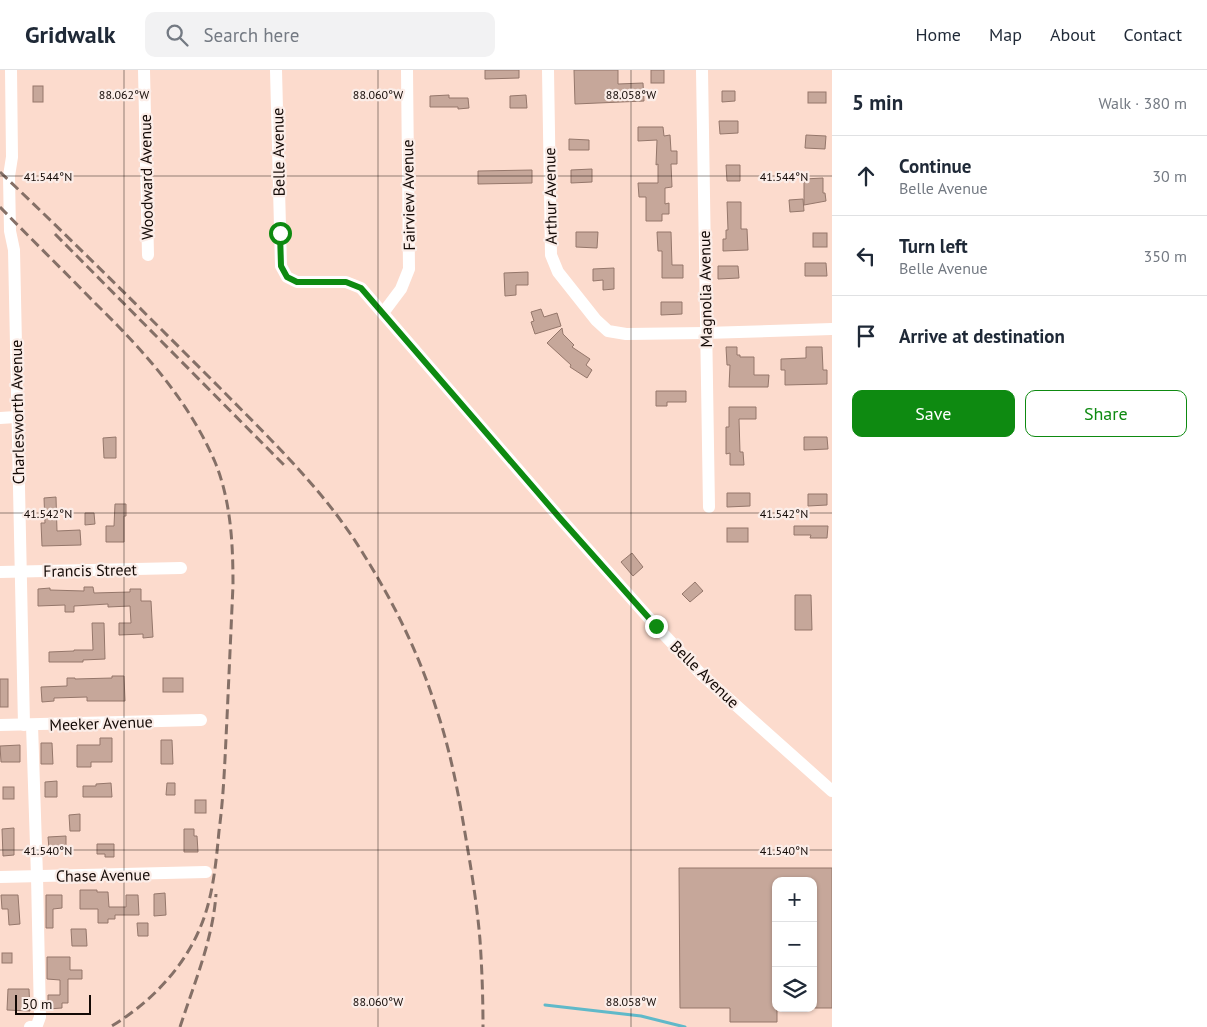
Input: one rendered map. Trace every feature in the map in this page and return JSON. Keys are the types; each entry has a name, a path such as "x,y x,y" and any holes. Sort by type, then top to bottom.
{"street":[{"name":"Charlesworth Avenue","path":"11,70 12,157 18,176 18,231 14,250 16,417 28,725 37,876 40,1017 34,1026"},
{"name":"Woodward Avenue","path":"144,70 148,255"},
{"name":"Belle Avenue","path":"276,70 281,266 287,277 297,282 346,282 361,288 656,626 701,674 832,791"},
{"name":"Fairview Avenue","path":"383,312 401,289 409,268 407,70"},
{"name":"Arthur Avenue","path":"548,70 551,255 558,272 596,320 608,331 626,334 705,333"},
{"name":"Magnolia Avenue","path":"702,70 709,507"},
{"path":"705,333 832,330"},
{"path":"0,418 16,417"},
{"name":"Francis Street","path":"0,572 181,568"},
{"name":"Meeker Avenue","path":"0,725 201,720"},
{"name":"Chase Avenue","path":"0,878 206,872"}],"building":[{"path":"485,70 519,70 519,78 485,79"},
{"path":"574,70 618,70 618,84 643,83 644,101 575,104"},
{"path":"651,70 664,70 664,83 651,83"},
{"path":"33,86 43,86 43,102 33,102"},
{"path":"722,91 735,91 735,101 722,102"},
{"path":"808,92 826,92 826,103 808,103"},
{"path":"449,95 449,98 468,98 469,108 430,107 430,96"},
{"path":"526,95 527,108 510,108 510,96"},
{"path":"719,121 738,121 738,133 720,134"},
{"path":"638,127 663,127 664,136 670,135 671,151 677,151 677,164 671,164 672,187 665,188 665,204 669,203 669,214 662,214 662,221 646,221 646,197 639,197 638,183 658,183 658,164 656,165 657,140 638,141"},
{"path":"806,135 826,136 825,149 805,148"},
{"path":"569,139 589,140 589,150 569,150"},
{"path":"726,165 740,165 740,181 727,181"},
{"path":"592,169 592,182 571,183 571,170"},
{"path":"532,170 532,183 478,184 478,171"},
{"path":"823,178 823,193 825,193 826,201 804,205 804,179"},
{"path":"803,199 804,211 790,212 789,200"},
{"path":"727,202 741,202 741,229 747,229 748,250 723,251 723,239 726,239 726,230 728,230"},
{"path":"576,232 598,232 597,248 576,247"},
{"path":"657,232 671,232 672,265 683,265 683,278 662,278 662,251 658,251"},
{"path":"813,233 827,233 827,247 813,247"},
{"path":"805,263 826,263 827,276 805,276"},
{"path":"718,266 738,266 739,278 718,279"},
{"path":"614,268 614,289 603,290 603,280 593,281 593,269"},
{"path":"528,272 528,285 516,285 516,295 505,296 504,273"},
{"path":"661,302 682,302 682,314 661,315"},
{"path":"541,309 544,317 557,313 561,326 535,334 531,322 534,321 531,312"},
{"path":"562,328 563,334 574,345 572,347 590,359 586,365 592,370 587,378 570,367 571,365 547,343"},
{"path":"726,347 737,347 737,355 740,355 740,357 754,357 754,375 769,375 768,387 729,387 730,365 727,365"},
{"path":"806,347 822,347 823,370 827,370 827,384 785,385 785,370 781,370 781,359 806,358"},
{"path":"656,391 686,391 686,402 667,402 667,406 656,406"},
{"path":"729,407 756,407 756,419 739,419 740,452 743,452 744,465 730,465 730,453 726,454 726,427 729,427"},
{"path":"116,437 116,458 104,458 103,438"},
{"path":"804,437 827,437 828,449 804,450"},
{"path":"727,493 750,493 750,506 727,507"},
{"path":"808,494 827,494 827,505 808,506"},
{"path":"56,497 57,531 80,530 81,545 42,546 41,523 45,523 44,498"},
{"path":"115,504 126,504 124,542 106,542 106,526 114,526"},
{"path":"85,513 94,513 95,524 85,525"},
{"path":"794,526 828,526 827,538 810,538 811,535 794,535"},
{"path":"727,528 748,528 748,542 727,542"},
{"path":"632,553 643,567 633,576 621,562"},
{"path":"695,582 703,591 690,602 682,594"},
{"path":"84,587 93,587 94,593 130,592 130,589 141,589 141,601 151,601 153,637 143,638 143,634 119,635 119,623 131,623 130,606 108,607 108,604 74,606 74,612 65,612 65,605 38,606 38,589 50,588 50,590 84,591"},
{"path":"795,595 811,595 812,630 795,630"},
{"path":"92,623 104,623 105,659 83,660 83,662 49,662 49,652 93,650"},
{"path":"112,676 124,676 125,701 87,701 87,697 54,698 54,701 42,702 41,687 67,686 67,678 112,678"},
{"path":"163,678 183,678 183,692 163,692"},
{"path":"0,679 8,679 8,707 0,707"},
{"path":"100,738 112,738 112,762 91,762 91,767 77,767 77,745 100,745"},
{"path":"161,740 172,740 173,764 161,764"},
{"path":"41,743 52,743 53,764 41,764"},
{"path":"20,745 20,762 1,762 0,746"},
{"path":"57,781 57,797 45,797 45,782"},
{"path":"111,783 112,797 83,797 83,786"},
{"path":"167,783 175,783 175,795 166,795"},
{"path":"3,787 14,787 14,799 3,799"},
{"path":"195,800 206,800 206,813 195,813"},
{"path":"80,814 80,831 70,831 69,815"},
{"path":"14,828 14,855 3,856 2,829"},
{"path":"184,829 194,829 194,836 197,836 198,852 184,852"},
{"path":"66,836 66,849 49,849 48,837"},
{"path":"97,844 114,844 114,857 105,857 105,854 97,854"},
{"path":"679,868 832,868 832,1008 817,1008 817,877 772,877 772,1012 777,1012 777,1022 730,1022 730,1008 680,1008"},
{"path":"80,890 108,892 109,907 126,907 126,895 138,895 139,915 115,915 115,919 108,919 108,923 98,923 98,909 80,909"},
{"path":"165,893 166,915 154,916 154,894"},
{"path":"1,895 18,895 20,924 9,925 8,909 2,909"},
{"path":"46,895 62,895 62,908 53,909 53,928 46,928"},
{"path":"137,923 148,923 148,936 138,936"},
{"path":"71,929 86,929 87,946 72,946"},
{"path":"2,953 12,953 12,963 2,963"},
{"path":"47,957 70,957 70,970 82,970 82,979 68,979 68,1003 62,1003 62,1008 48,1009 48,995 60,995 60,980 47,979"},
{"path":"8,989 29,989 30,1011 7,1010"}],"waterway":[{"path":"545,1005 641,1016 685,1027"}],"railway":[{"path":"0,172 165,333 297,467 349,532 386,592 422,668 441,723 453,770 474,886 480,940 483,1027"},
{"path":"0,207 129,338 178,396 204,439 215,462 228,507 233,585 225,761 221,817 211,893 200,928 184,958 151,996 138,1008 110,1027"},
{"path":"55,234 287,468"},
{"path":"180,1027 207,945 216,894"}],"route":[{"path":"280,233 281,266 287,277 297,282 346,282 361,288 656,626"}]}
